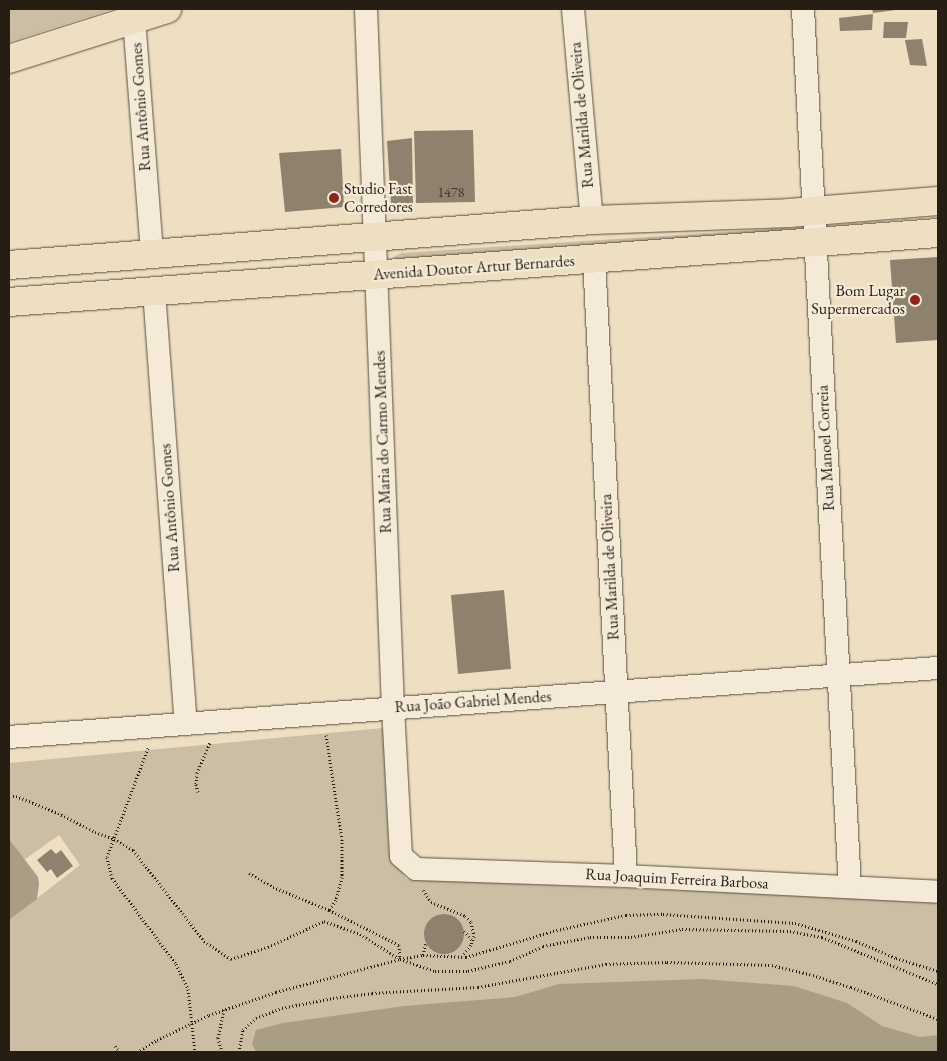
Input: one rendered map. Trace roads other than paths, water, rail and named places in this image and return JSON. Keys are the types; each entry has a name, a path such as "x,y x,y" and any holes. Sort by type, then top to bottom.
{"main road":[{"path":"9,59 167,9"},
{"path":"9,264 375,238 592,220 814,211 938,201"},
{"name":"Avenida Doutor Artur Bernardes","path":"9,302 938,233"}],"street":[{"name":"Rua Maria do Carmo Mendes","path":"366,9 378,275 393,708 401,856 416,869"},
{"name":"Rua Marilda de Oliveira","path":"573,9 592,220"},
{"name":"Rua Manoel Correia","path":"802,9 850,887"},
{"name":"Rua Antônio Gomes","path":"134,19 152,254"},
{"name":"Rua Marilda de Oliveira","path":"594,258 626,876"},
{"name":"Rua Antônio Gomes","path":"154,291 186,724"},
{"name":"Rua João Gabriel Mendes","path":"9,737 938,668"},
{"name":"Rua Joaquim Ferreira Barbosa","path":"416,869 626,876 938,892"}],"place":[{"name":"Studio Fast Corredores","path":"334,198"},
{"name":"Bom Lugar Supermercados","path":"915,300"}]}
